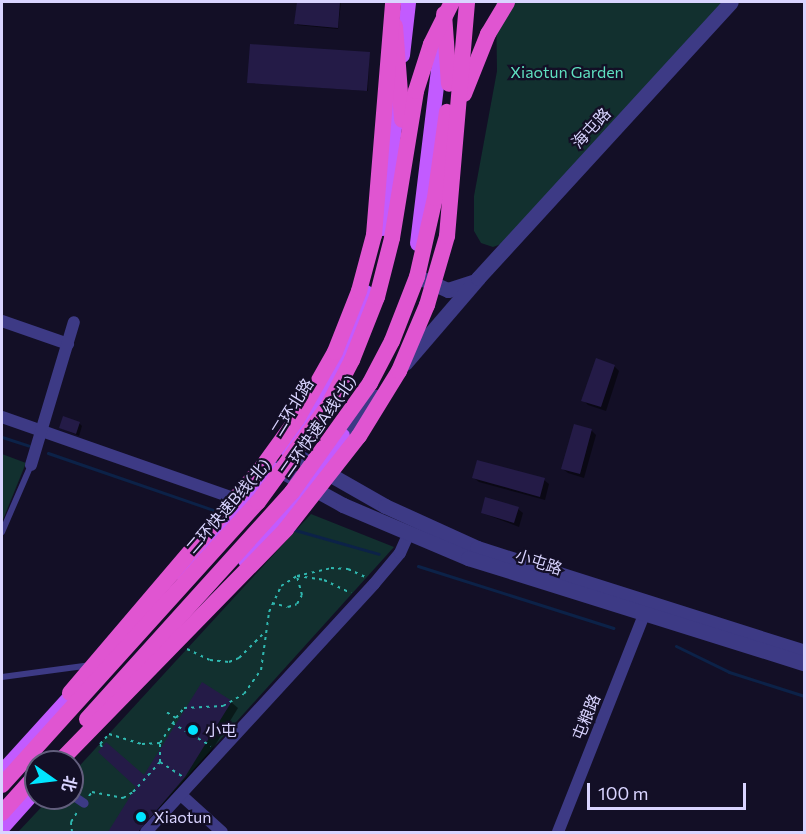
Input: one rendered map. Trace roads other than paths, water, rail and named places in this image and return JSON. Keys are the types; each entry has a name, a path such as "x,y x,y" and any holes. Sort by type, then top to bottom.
{"highway":[{"path":"395,2 402,96 397,202"},
{"path":"2,777 257,474 324,374 352,311 374,235 387,51 395,2"},
{"path":"434,208 449,90 448,40 444,2"},
{"path":"397,202 416,91 431,44 452,2"},
{"path":"72,750 286,529 343,459 382,400 419,327 447,236 467,2"},
{"path":"434,208 468,82 488,34 507,2"},
{"name":"二环快速B线(北)","path":"2,785 258,502 313,429 344,375 370,317 388,257 397,202"},
{"name":"二环快速A线(北)","path":"59,750 272,516 339,433 370,383 401,320 434,208"},
{"path":"2,813 24,788"},
{"path":"2,819 24,798"}],"main road":[{"name":"二环北路","path":"2,771 246,502 287,450 339,361 372,274 385,205 395,2"},
{"path":"71,750 171,641 307,486 358,407 384,355 414,259 444,2"},
{"path":"2,827 24,801"}],"street":[{"name":"海屯路","path":"320,467 478,278 731,2"},
{"path":"414,259 421,276 438,288 460,288 478,278"},
{"path":"2,321 68,344"},
{"path":"31,465 74,322"},
{"path":"2,417 246,502"},
{"name":"小屯路","path":"287,450 320,467 384,507 477,548 804,652"},
{"name":"小屯路","path":"274,467 307,486 408,535 644,615 804,663"},
{"path":"146,832 374,584 400,553 408,535"},
{"name":"屯粮路","path":"558,832 644,615"},
{"path":"181,795 222,832"}],"lane":[{"path":"2,532 31,465"},
{"path":"2,677 97,666"}],"waterway":[{"path":"2,437 29,446"},
{"path":"48,453 214,510"},
{"path":"295,530 379,554"},
{"path":"418,566 613,628"},
{"path":"676,646 729,672 804,696"}],"place":[{"name":"小屯","path":"193,730"},
{"name":"Xiaotun","path":"141,817"}],"park label":[{"name":"Xiaotun Garden","path":"567,72"}]}
